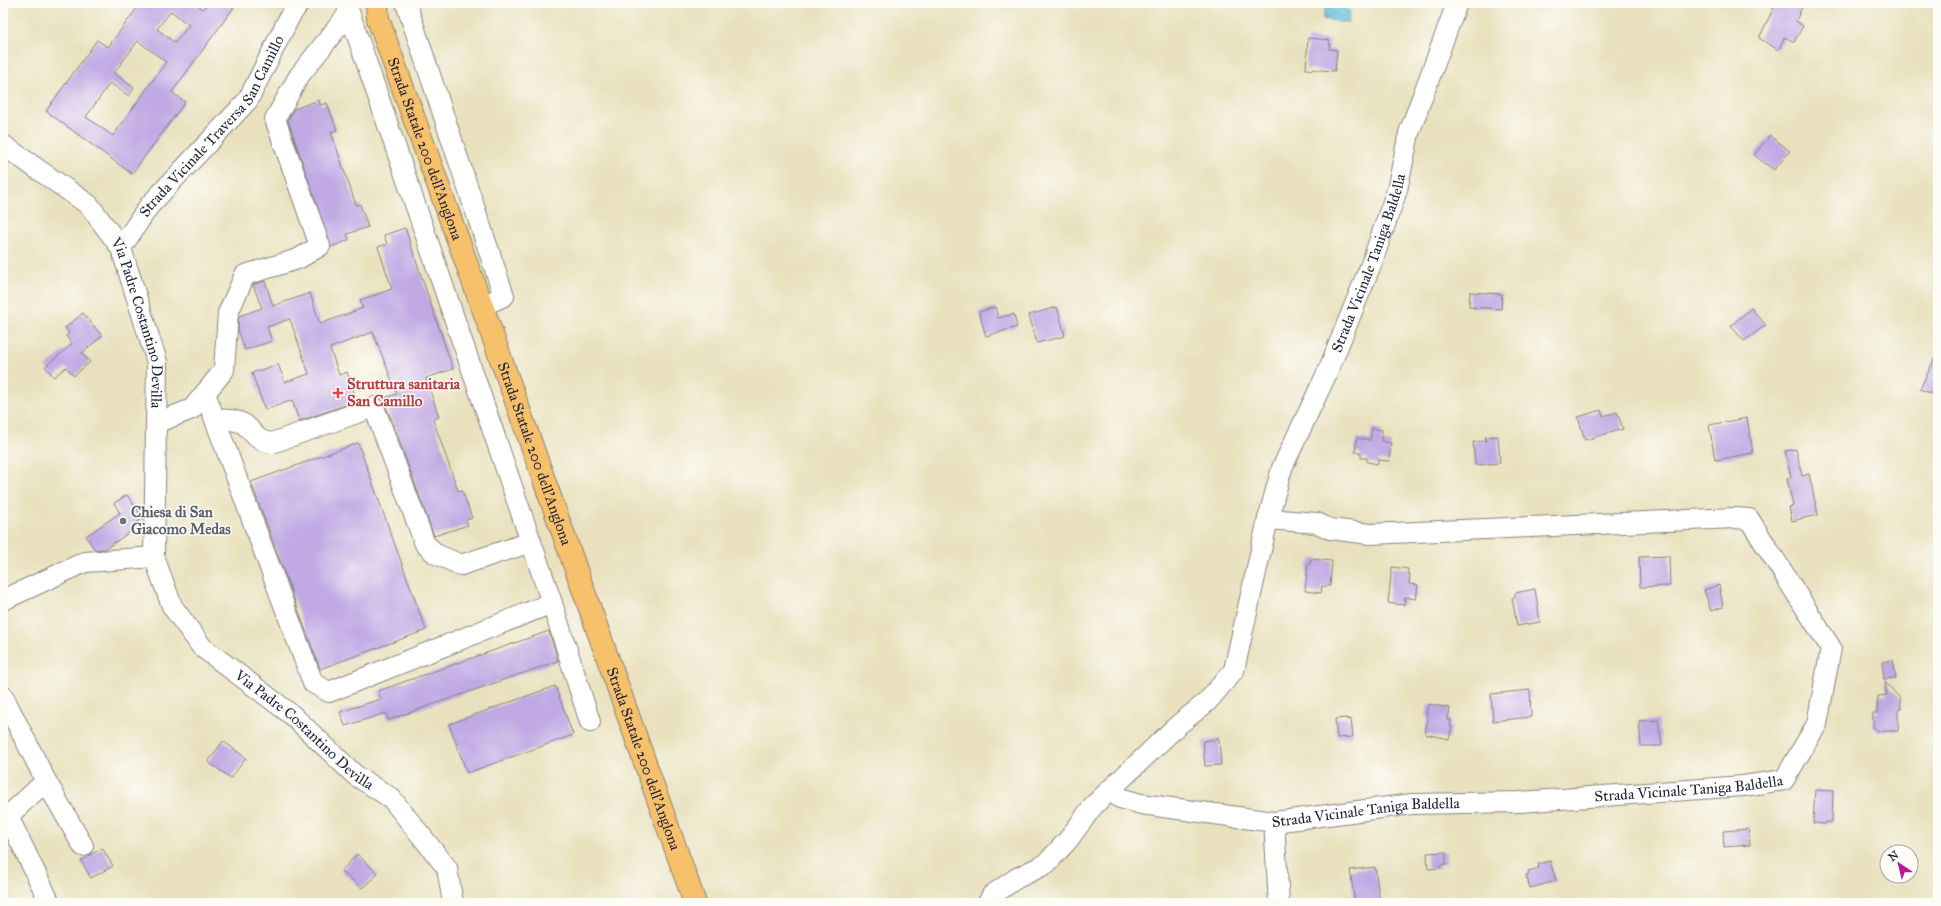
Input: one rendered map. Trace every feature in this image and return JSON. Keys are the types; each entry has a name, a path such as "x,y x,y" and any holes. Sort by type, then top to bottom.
{"main road":[{"name":"Strada Statale 200 dell'Anglona","path":"377,3 378,19 695,903"}],"street":[{"name":"Strada Vicinale Traversa San Camillo","path":"121,248 148,206 248,100 290,16 299,3"},
{"path":"406,3 504,296 482,306"},
{"name":"Strada Vicinale Taniga Baldella","path":"988,903 992,895 1017,878 1046,864 1068,840 1093,806 1178,725 1207,702 1234,670 1268,519 1282,468 1328,371 1372,262 1396,190 1409,133 1457,3"},
{"path":"156,423 192,409 224,370 228,313 245,275 298,259 320,246 275,119 299,76 348,8"},
{"path":"348,8 552,603 590,722"},
{"name":"Via Padre Costantino Devilla","path":"3,145 89,206 121,248 157,362 154,557 172,606 202,647 292,715 355,775 390,798 447,868 453,903"},
{"path":"205,393 313,682 329,692 552,603"},
{"path":"215,419 233,420 243,424 262,442 272,443 374,406 425,544 436,554 461,565 531,542"},
{"name":"Strada Vicinale Taniga Baldella","path":"1109,790 1120,798 1141,804 1274,822 1412,804 1519,802 1743,786 1784,780 1817,724 1831,648 1749,520 1735,518 1370,534 1330,529 1317,524 1268,519"},
{"path":"3,600 85,562 154,557"},
{"path":"3,696 46,781 83,846"},
{"path":"46,781 8,816 50,903"},
{"path":"1274,822 1279,903"}],"water":[{"path":"1326,6 1350,10 1348,23 1323,19"}],"building":[{"path":"141,3 194,3 203,9 208,3 237,3 172,92 185,102 132,174 46,111 97,40 108,47","holes":["171,11 189,25 175,43 157,29","138,41 166,62 113,136 86,117 110,83 129,96 134,88 114,73"]},
{"path":"1776,3 1795,3 1802,7 1796,21 1803,26 1794,42 1785,37 1778,50 1759,38"},
{"path":"1308,38 1330,40 1329,49 1337,50 1335,71 1306,69"},
{"path":"319,100 320,105 327,103 337,130 331,132 356,205 360,204 368,227 347,234 349,240 331,247 288,120 294,109"},
{"path":"1770,135 1790,151 1774,170 1754,155"},
{"path":"405,228 453,369 426,378 439,417 433,419 458,491 462,490 472,518 466,520 468,525 434,536 391,418 382,399 397,394 373,332 330,348 339,375 347,372 357,401 299,421 292,400 265,410 252,373 278,364 285,382 309,374 290,319 267,327 272,341 245,350 238,330 239,316 262,308 253,285 265,281 273,306 310,293 320,324 363,308 360,300 392,289 378,247 387,244 384,235"},
{"path":"1470,292 1502,294 1501,309 1469,307"},
{"path":"995,307 998,318 1014,314 1017,327 986,336 979,312"},
{"path":"1057,307 1065,336 1037,343 1029,315"},
{"path":"1751,308 1766,325 1744,341 1731,326"},
{"path":"83,313 102,336 82,353 90,362 74,376 66,367 54,377 45,367 72,344 66,336 69,333 65,328"},
{"path":"1938,352 1938,396 1920,389"},
{"path":"1601,410 1603,416 1617,412 1623,429 1585,440 1578,417"},
{"path":"1747,418 1753,453 1715,460 1709,425"},
{"path":"1372,428 1382,430 1381,441 1391,443 1389,461 1378,460 1378,464 1367,462 1367,458 1361,458 1361,453 1355,452 1357,438 1370,440"},
{"path":"1498,436 1500,463 1475,465 1473,442 1486,441 1485,437"},
{"path":"358,443 426,630 320,669 251,482"},
{"path":"1796,449 1802,476 1809,474 1818,515 1792,521 1789,507 1793,506 1787,478 1791,478 1785,451"},
{"name":"Chiesa di San Giacomo Medas","path":"127,495 143,518 134,525 136,528 105,549 95,550 86,536 120,513 114,503"},
{"path":"1669,556 1670,586 1640,587 1639,557"},
{"path":"1311,559 1332,561 1330,586 1322,586 1321,593 1305,591 1308,563 1310,564"},
{"path":"1392,567 1408,569 1408,574 1410,574 1409,584 1418,585 1416,599 1405,597 1404,605 1388,603"},
{"path":"1719,585 1723,607 1711,611 1704,590"},
{"path":"1535,589 1540,622 1517,626 1512,598 1515,597 1515,593"},
{"path":"549,631 558,661 388,720 386,713 345,726 340,712 381,699 378,691"},
{"path":"1893,660 1896,678 1884,679 1882,662"},
{"path":"1885,682 1900,698 1901,709 1898,710 1898,731 1878,731 1873,727 1873,713 1877,713 1878,696 1887,695"},
{"path":"555,686 573,735 467,773 449,724"},
{"path":"1530,690 1531,717 1493,721 1491,694"},
{"path":"1428,704 1450,708 1448,720 1451,720 1450,726 1452,726 1449,739 1425,734 1428,717 1426,716"},
{"path":"1347,718 1347,720 1351,719 1353,737 1337,738 1335,719"},
{"path":"1658,720 1662,746 1641,746 1639,721"},
{"path":"1219,739 1221,765 1205,766 1203,741"},
{"path":"223,741 246,758 231,778 208,762"},
{"path":"1815,790 1833,791 1832,822 1826,822 1826,824 1813,823"},
{"path":"1749,829 1750,845 1724,847 1723,831"},
{"path":"102,848 113,866 91,878 81,861"},
{"path":"1446,852 1446,864 1440,865 1440,868 1428,869 1427,853"},
{"path":"357,854 378,874 362,888 341,871"},
{"path":"1550,861 1556,881 1530,888 1526,875 1529,874 1528,871 1539,868 1538,864"},
{"path":"1375,867 1380,903 1355,903 1350,870"}],"place":[{"name":"Struttura sanitaria San Camillo","path":"338,393"},
{"name":"Chiesa di San Giacomo Medas","path":"123,521"}]}
